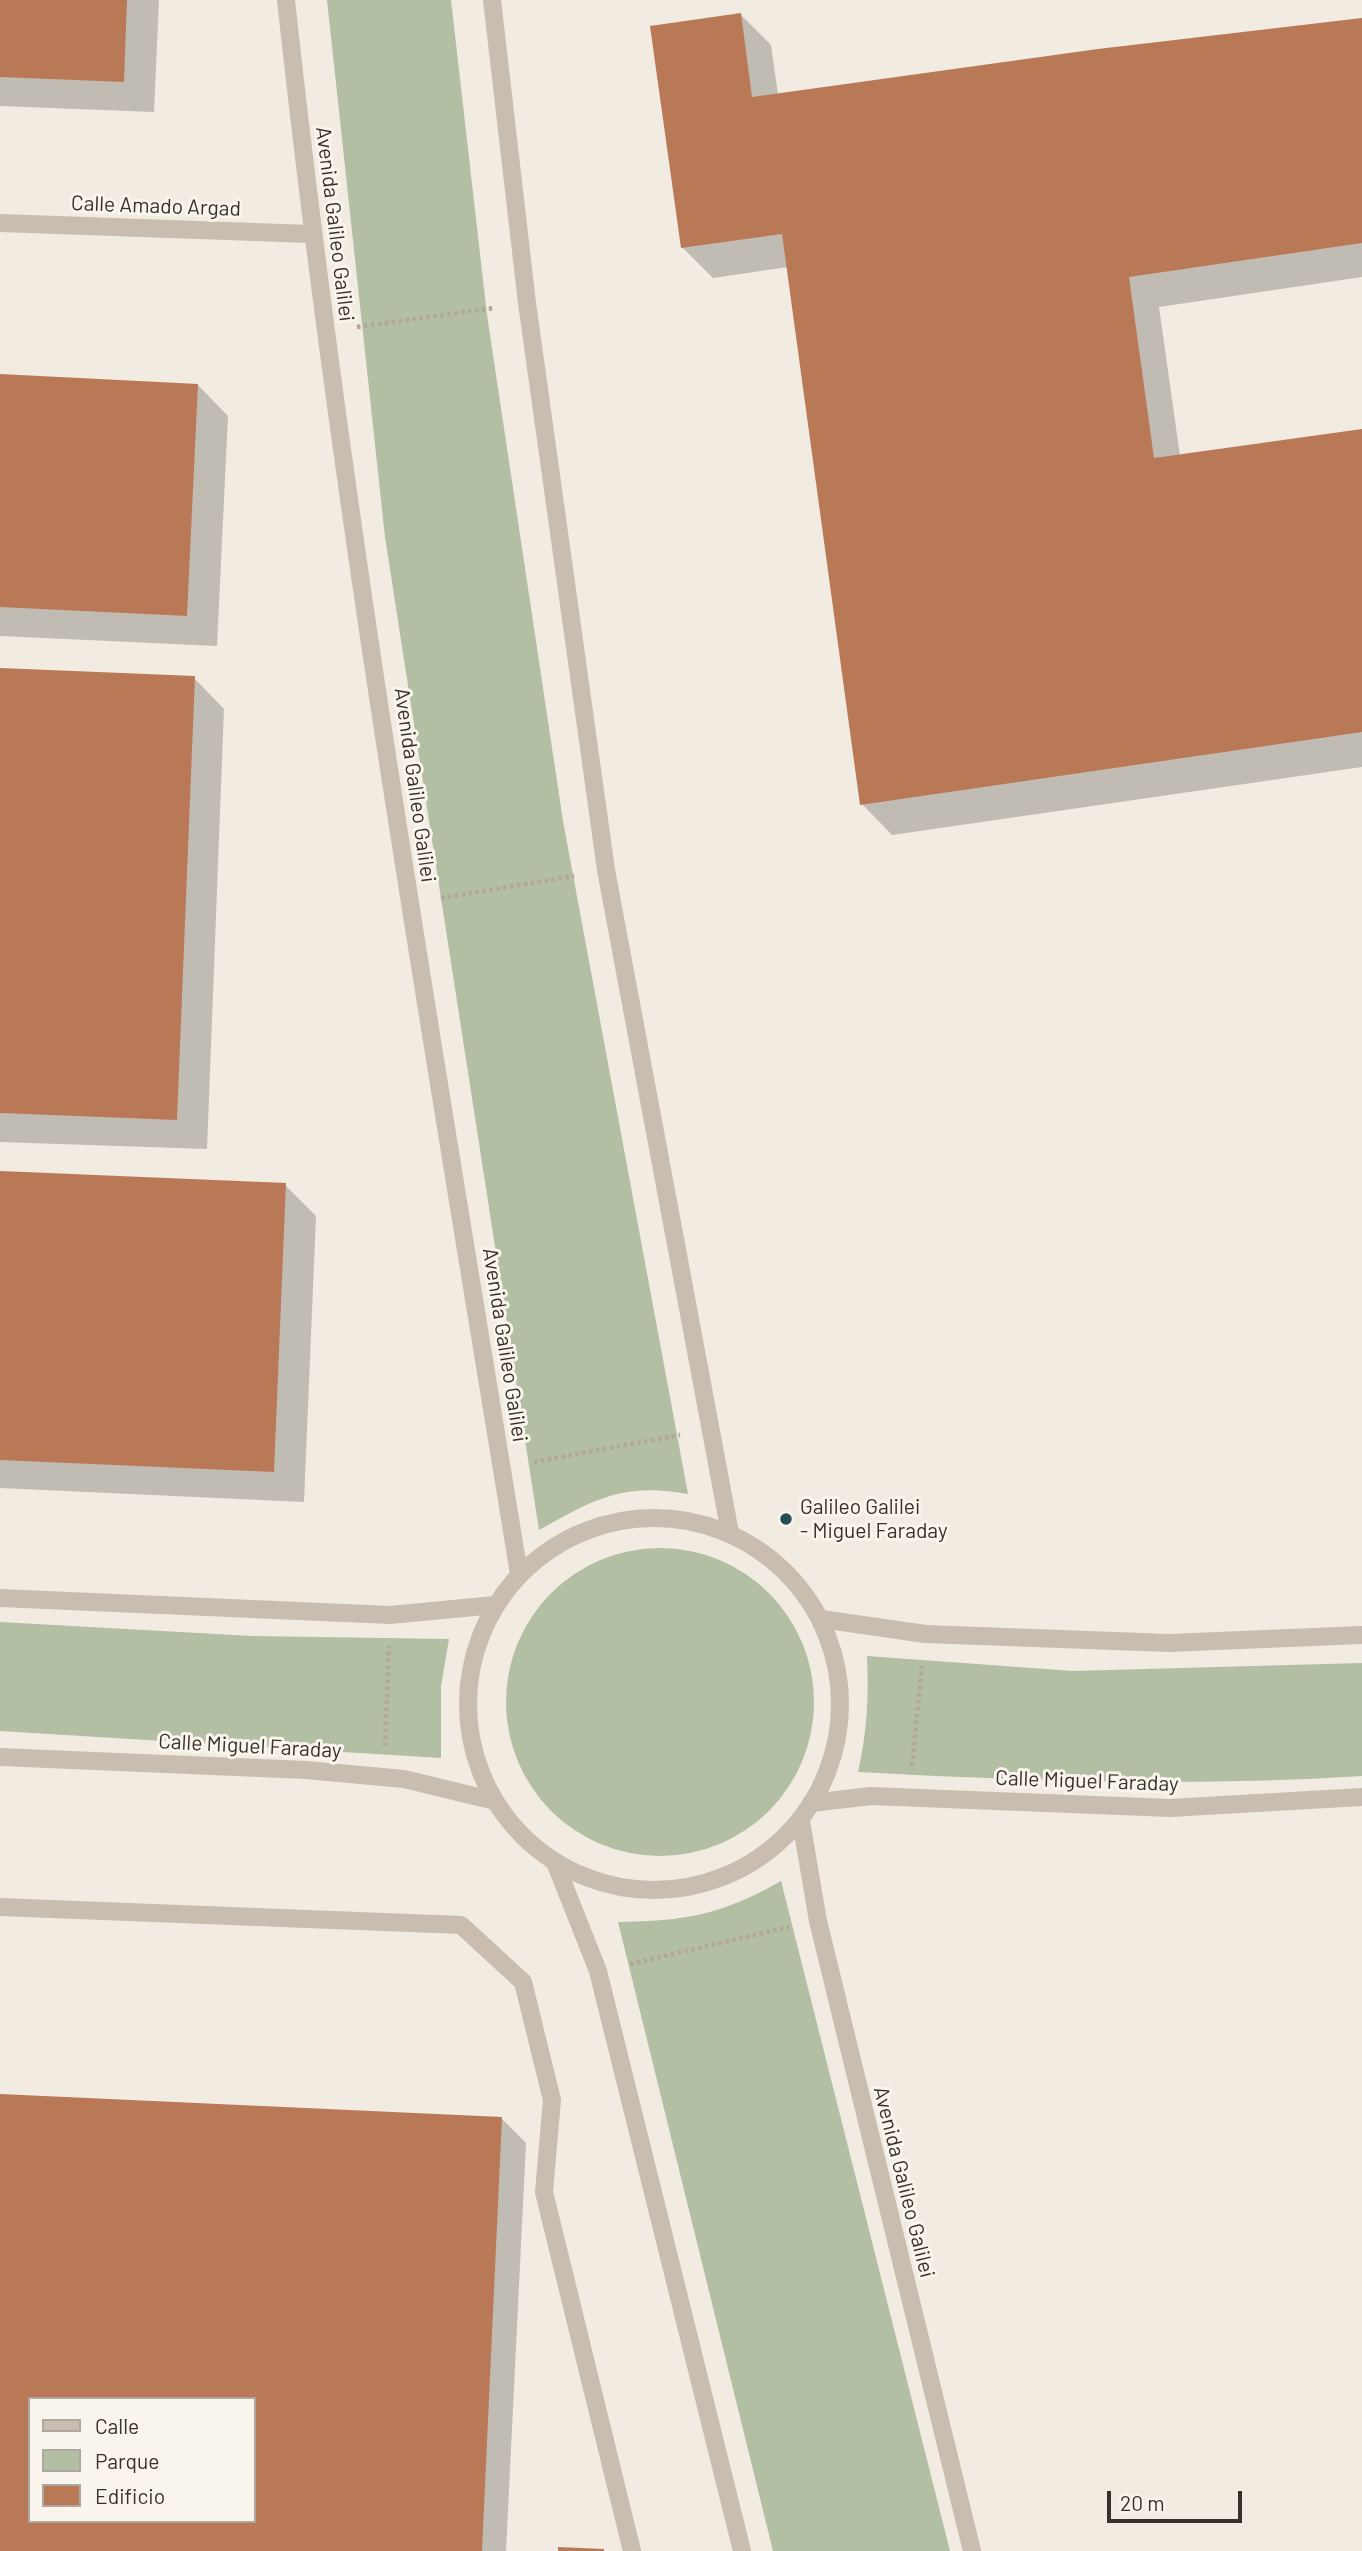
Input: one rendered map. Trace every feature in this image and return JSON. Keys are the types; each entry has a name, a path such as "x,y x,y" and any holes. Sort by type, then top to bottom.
{"street":[{"name":"Avenida Galileo Galilei","path":"286,0 311,234 325,331 410,903 519,1574"},
{"path":"492,0 527,303 606,870 730,1533"},
{"name":"Calle Amado Argad","path":"0,223 311,234"},
{"path":"673,1517 730,1533 789,1574 821,1619 838,1666 841,1713 831,1766 801,1821 747,1868 689,1889 628,1891 556,1865 510,1826 482,1780 467,1721 470,1666 495,1605 519,1574 562,1540 613,1521 673,1517"},
{"path":"0,1598 390,1615 495,1605"},
{"path":"821,1619 925,1634 1169,1643 1362,1635"},
{"name":"Calle Miguel Faraday","path":"0,1757 306,1770 404,1779 495,1801"},
{"name":"Calle Miguel Faraday","path":"811,1803 871,1796 1170,1808 1362,1797"},
{"name":"Avenida Galileo Galilei","path":"801,1821 818,1921 972,2551"},
{"path":"556,1865 598,1971 742,2551"},
{"path":"0,1907 461,1925 523,1982 552,2100 544,2192 632,2551"}],"path":[{"path":"325,331 527,303"},
{"path":"410,903 606,870"},
{"path":"502,1468 711,1429"},
{"path":"383,1778 390,1615"},
{"path":"909,1798 925,1634"},
{"path":"598,1971 818,1921"}],"green space":[{"path":"327,0 451,0 487,315 563,821 688,1494 645,1490 610,1496 539,1530 385,537"},
{"path":"645,1548 675,1548 705,1554 733,1566 758,1583 779,1604 796,1629 808,1657 814,1702 812,1732 803,1761 788,1788 769,1811 746,1830 719,1845 690,1854 645,1856 615,1850 587,1838 562,1821 541,1800 524,1775 512,1747 506,1717 506,1687 512,1657 524,1629 541,1604 562,1583 587,1566 615,1554"},
{"path":"0,1622 252,1636 449,1639 441,1686 441,1758 0,1731"},
{"path":"867,1656 1073,1671 1362,1663 1362,1776 1110,1782 858,1772 867,1714"},
{"path":"781,1881 950,2551 773,2551 618,1922 663,1920 702,1914 740,1902"}],"building":[{"path":"0,0 127,0 124,82 0,77"},
{"path":"741,13 752,97 1098,49 1362,18 1362,243 1129,277 1154,458 1362,429 1362,732 860,805 782,234 681,248 650,26"},
{"path":"0,374 198,384 187,616 0,607"},
{"path":"0,668 195,676 177,1120 0,1113"},
{"path":"0,1171 286,1183 274,1472 0,1460"},
{"path":"0,2094 502,2117 482,2551 0,2551"},
{"path":"558,2547 604,2549 604,2551 558,2551"}],"place":[{"name":"Galileo Galilei - Miguel Faraday","path":"786,1519"}]}
